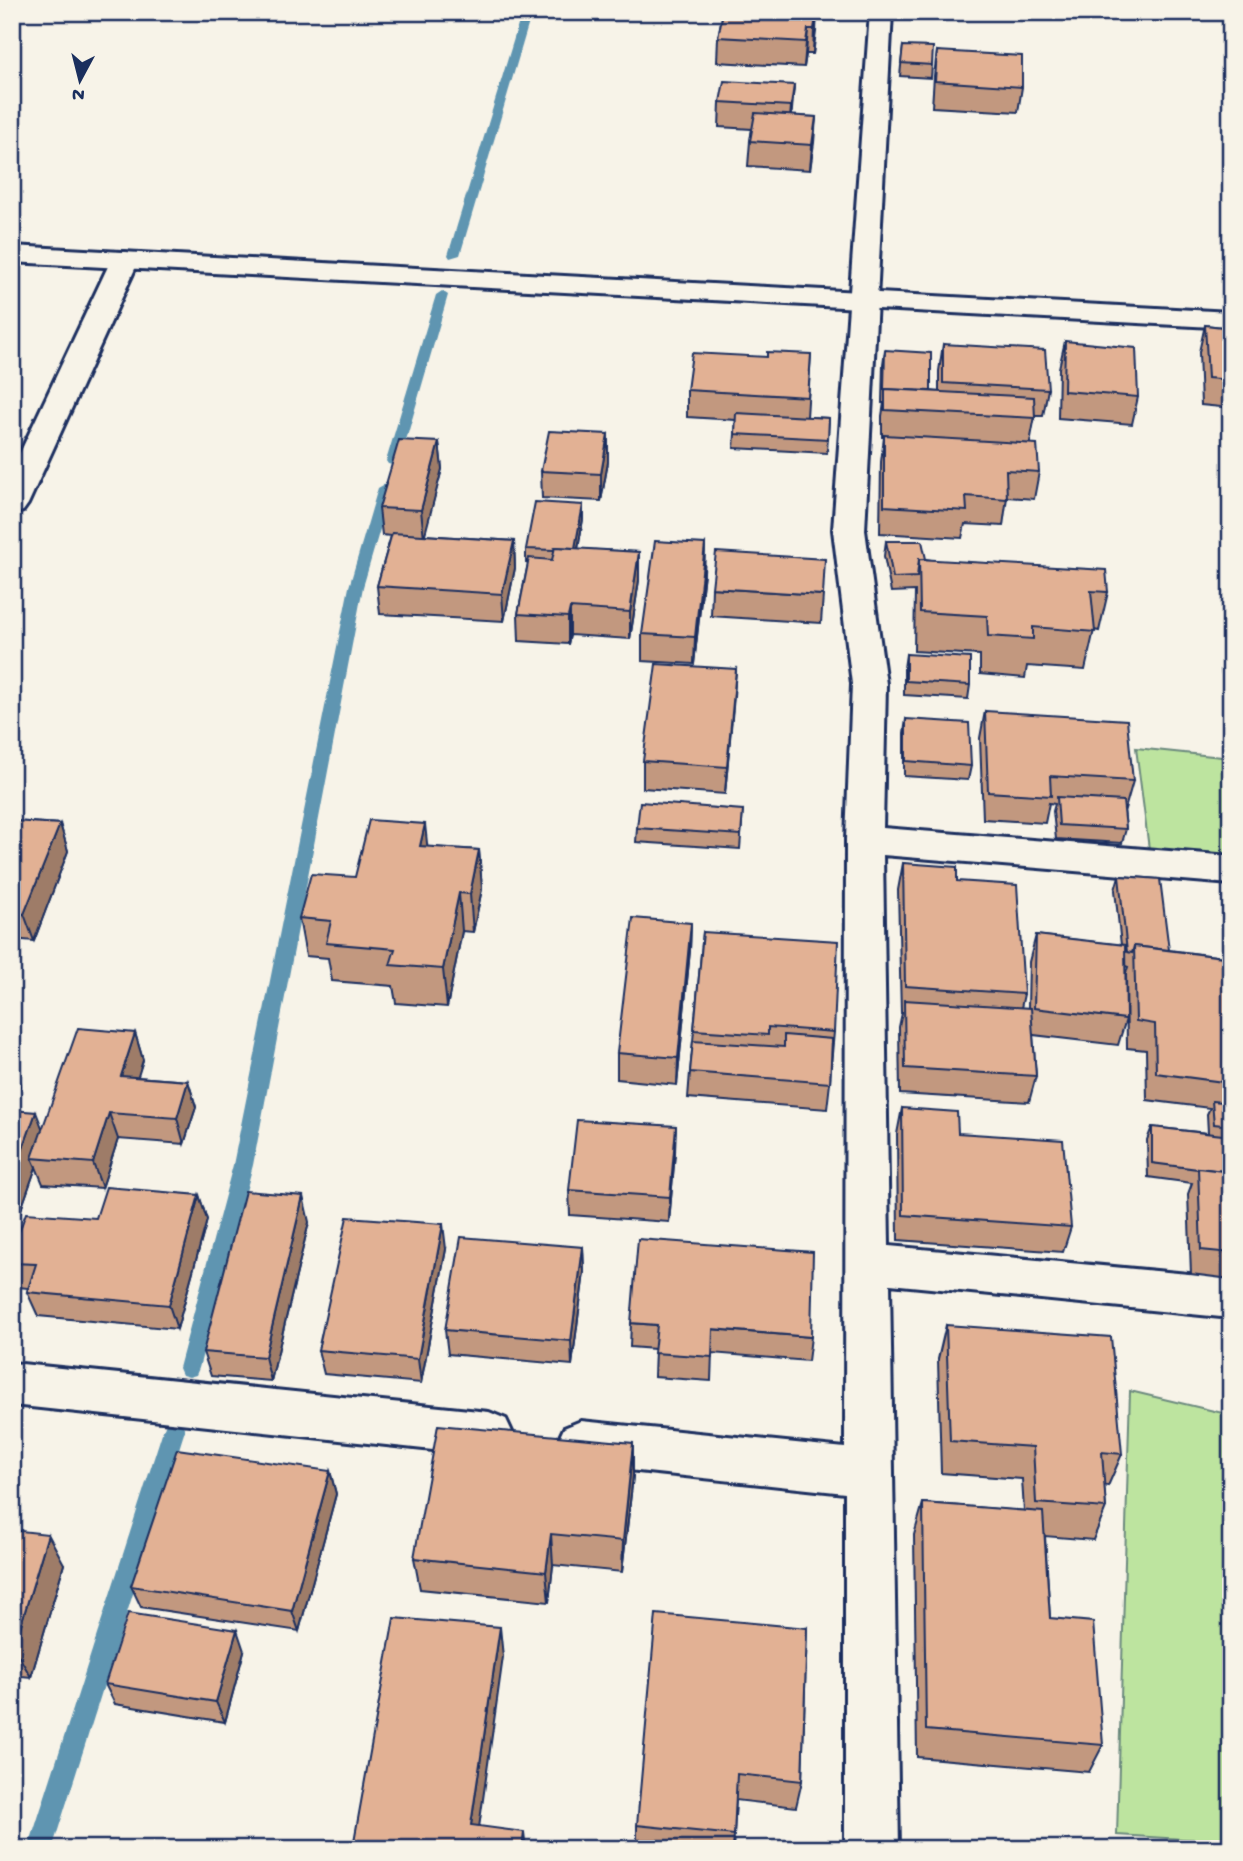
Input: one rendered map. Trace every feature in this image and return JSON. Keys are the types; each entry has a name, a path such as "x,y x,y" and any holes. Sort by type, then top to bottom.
{"street":[{"path":"872,1849 864,840 869,684 849,530 881,12"},
{"path":"12,254 1231,320"},
{"path":"12,504 125,260"},
{"path":"864,840 1231,870"},
{"path":"866,1263 1231,1298"},
{"path":"12,1384 867,1473"}],"green space":[{"path":"1136,748 1231,758 1231,856 1149,849"},
{"path":"1130,1391 1231,1415 1231,1842 1117,1835"}],"building":[{"path":"723,12 817,12 814,29 808,29 806,42 718,37"},
{"path":"903,46 933,47 932,65 901,63"},
{"path":"937,51 1022,56 1022,87 935,81"},
{"path":"724,81 794,85 791,106 720,102"},
{"path":"755,113 816,117 812,145 750,141"},
{"path":"1205,325 1231,328 1231,380 1208,378"},
{"path":"1065,341 1136,348 1138,397 1064,391"},
{"path":"943,344 1045,350 1048,389 943,383"},
{"path":"885,350 931,353 931,391 884,389"},
{"path":"767,352 811,354 808,397 687,390 692,353 767,357"},
{"path":"885,389 1034,397 1035,418 885,410"},
{"path":"736,413 829,418 828,439 735,434"},
{"path":"549,431 608,434 601,474 541,471"},
{"path":"884,435 1037,444 1039,472 1006,470 1007,499 966,496 967,511 884,506"},
{"path":"399,440 439,442 421,510 379,508"},
{"path":"535,502 583,505 575,548 526,549"},
{"path":"392,533 514,541 502,594 377,586"},
{"path":"655,541 705,544 695,637 642,634"},
{"path":"886,541 922,541 926,559 919,559 917,577 893,578"},
{"path":"555,547 639,552 630,612 570,608 568,617 518,614 529,558 552,560"},
{"path":"716,552 825,559 823,595 712,588"},
{"path":"919,559 1106,570 1108,592 1091,591 1095,632 1033,627 1033,639 988,636 987,616 920,612"},
{"path":"906,654 970,658 970,685 906,681"},
{"path":"656,664 736,669 727,767 643,761"},
{"path":"985,711 1127,720 1133,781 1050,776 1051,796 988,792"},
{"path":"906,719 969,723 971,766 906,761"},
{"path":"1057,797 1123,801 1126,829 1059,825"},
{"path":"640,802 743,810 741,835 637,828"},
{"path":"369,820 425,824 420,846 479,850 470,894 459,893 443,969 390,965 395,949 326,943 331,921 299,918 311,874 355,877"},
{"path":"12,821 60,824 24,914 12,913"},
{"path":"903,863 957,867 957,881 1017,885 1024,994 905,986"},
{"path":"1119,876 1160,879 1169,950 1134,946 1132,953 1127,952"},
{"path":"633,918 691,923 678,1058 617,1053"},
{"path":"703,932 838,941 834,1032 768,1027 768,1035 694,1030"},
{"path":"1036,935 1125,945 1126,1019 1034,1008"},
{"path":"1134,946 1231,958 1231,1044 1228,1044 1231,1083 1156,1073 1155,1024 1136,1021"},
{"path":"904,1000 1031,1008 1036,1076 905,1068"},
{"path":"78,1028 135,1033 121,1076 188,1081 177,1118 109,1113 93,1163 32,1158"},
{"path":"784,1035 832,1039 830,1083 690,1072 693,1041 784,1047"},
{"path":"1212,1101 1231,1103 1231,1126 1214,1124"},
{"path":"902,1108 957,1112 958,1133 1063,1140 1071,1227 903,1215"},
{"path":"12,1110 36,1112 12,1179"},
{"path":"577,1120 676,1126 670,1197 569,1190"},
{"path":"1152,1127 1231,1136 1231,1172 1152,1163"},
{"path":"1198,1168 1231,1172 1231,1253 1201,1250"},
{"path":"106,1187 199,1195 169,1305 27,1292 36,1264 12,1263 12,1251 26,1213 96,1218"},
{"path":"245,1191 303,1196 265,1357 203,1352"},
{"path":"347,1217 443,1224 418,1359 318,1350"},
{"path":"461,1237 583,1247 571,1341 445,1330"},
{"path":"638,1239 813,1252 811,1337 713,1329 712,1357 654,1353 657,1325 631,1323"},
{"path":"946,1325 1111,1337 1122,1454 1102,1452 1106,1508 1036,1503 1033,1447 950,1441"},
{"path":"438,1425 633,1443 623,1541 551,1534 546,1572 414,1558"},
{"path":"177,1449 330,1471 292,1611 131,1586"},
{"path":"923,1503 1043,1512 1050,1618 1093,1622 1103,1745 926,1730"},
{"path":"12,1530 48,1534 14,1648 12,1648"},
{"path":"128,1613 237,1630 216,1702 105,1684"},
{"path":"656,1614 807,1628 802,1781 737,1774 734,1835 637,1825"},
{"path":"394,1618 500,1627 471,1825 524,1832 522,1849 353,1847"}],"waterway":[{"path":"454,255 527,12"},
{"path":"393,461 442,295"},
{"path":"189,1368 243,1165 356,587 385,488"},
{"path":"40,1849 174,1430"}]}
